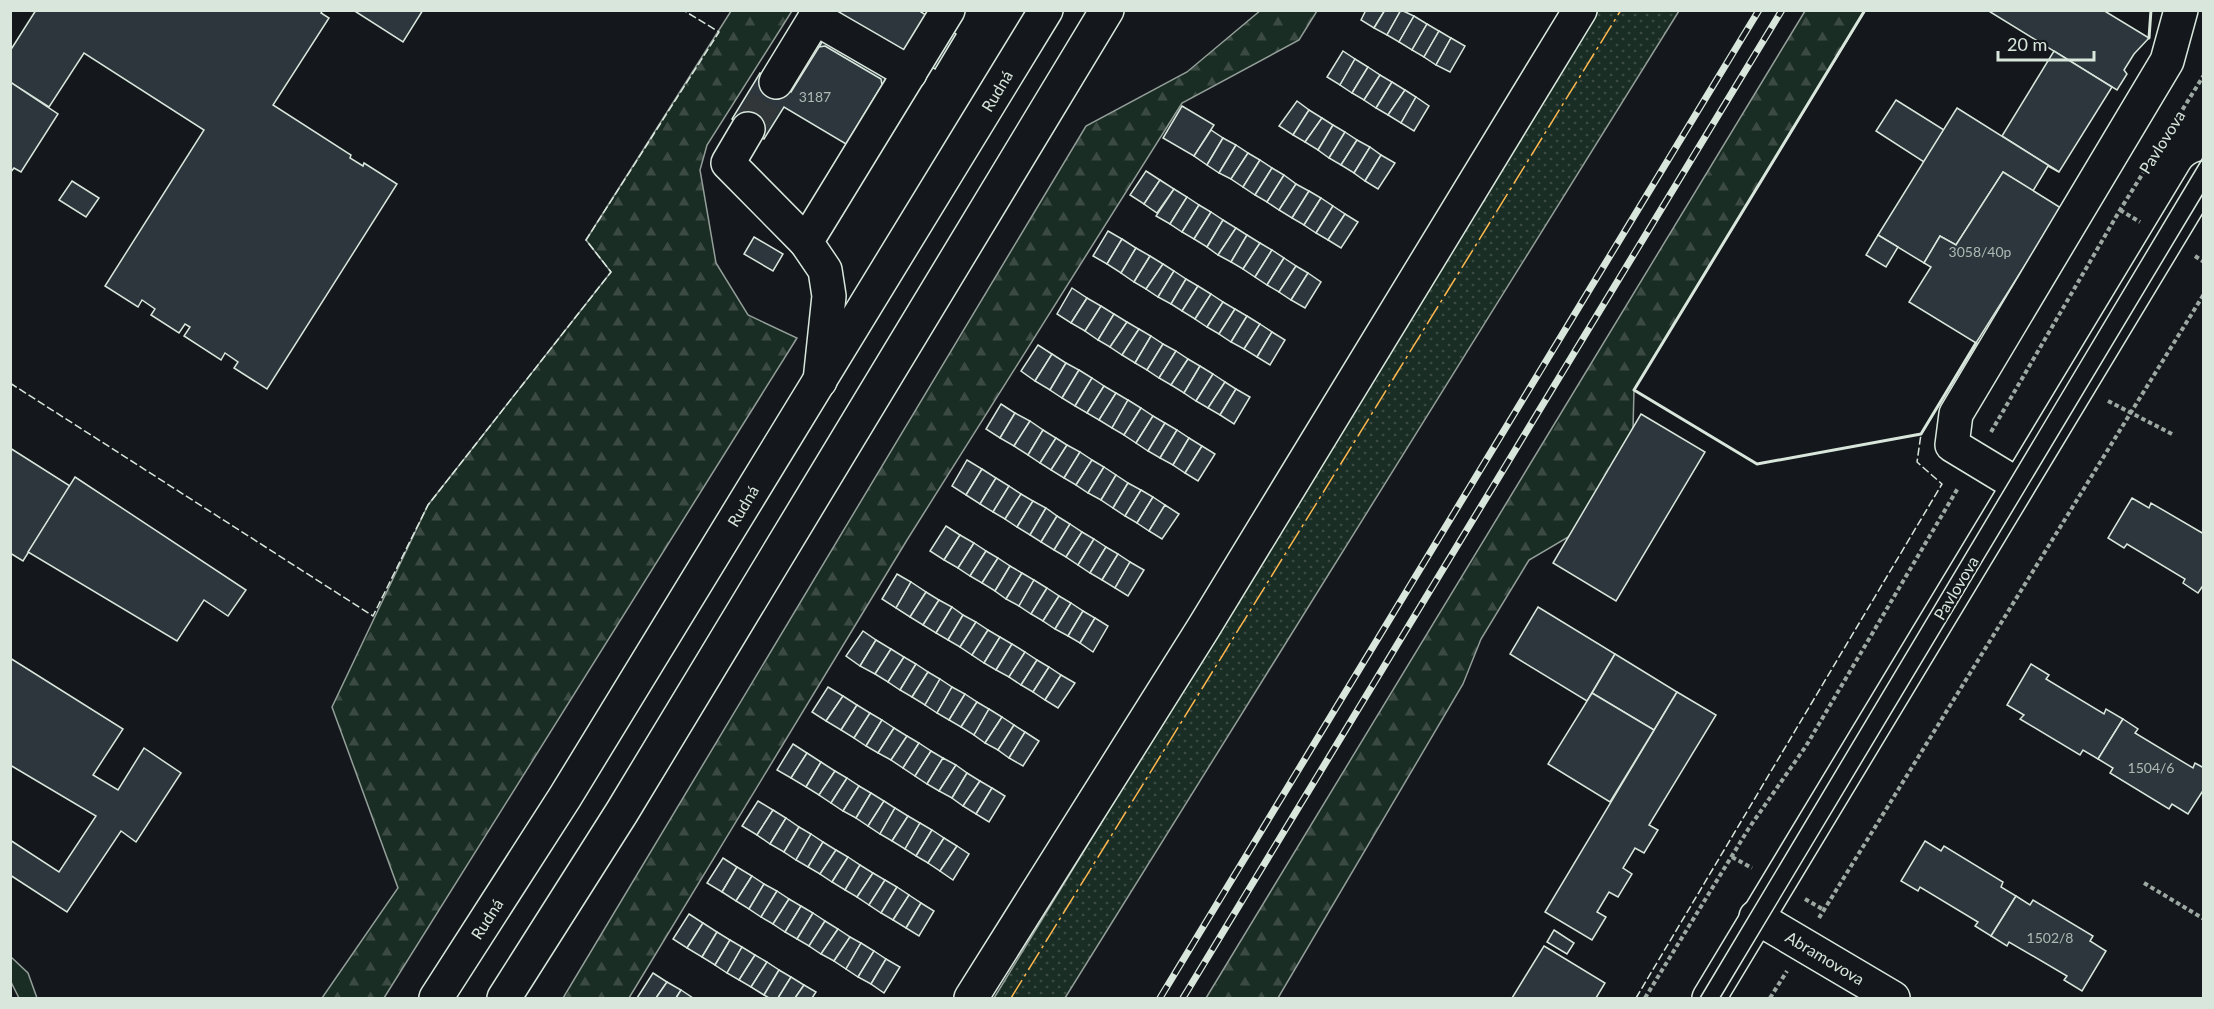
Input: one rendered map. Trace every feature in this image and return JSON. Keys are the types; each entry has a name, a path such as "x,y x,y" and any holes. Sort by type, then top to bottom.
{"main road":[{"path":"806,242 948,10"},
{"name":"Rudná","path":"436,999 571,787 1047,10"},
{"path":"504,999 622,812 1107,10"},
{"path":"971,999 1199,636 1580,10"},
{"path":"2018,485 1952,445 1956,414 2168,61 2181,10"},
{"path":"776,82 817,14 909,74"},
{"path":"748,129 728,163 806,242 825,270 829,296 820,381"},
{"name":"Pavlovova","path":"1709,999 1756,917 2204,178"},
{"name":"Abramovova","path":"1756,917 1893,999"}],"path":[{"name":"Pavlovova","path":"1645,999 1749,828 1806,746 2120,210 2204,75"},
{"path":"1770,999 2204,294"},
{"path":"2130,413 2174,435"},
{"path":"2144,883 2204,919"}],"green space":[{"path":"1261,10 1317,11 1299,40 1182,103 907,540 629,998 563,998 1086,126 1187,72"},
{"path":"731,11 792,11 707,145 700,170 716,263 748,315 797,338 384,998 322,998 398,888 332,707 428,505 611,272 586,240"},
{"path":"1598,11 1679,11 1065,998 994,998"},
{"path":"1805,11 1865,11 1634,390 1633,429 1570,536 1529,560 1481,639 1463,684 1278,998 1206,998"},
{"path":"10,956 28,973 37,998 19,998 11,982"}],"building":[{"path":"36,10 323,10 321,13 329,18 273,105 351,155 350,158 363,166 364,163 397,184 267,389 234,368 238,362 225,353 221,360 184,336 190,327 185,324 179,333 151,315 155,309 142,300 138,307 105,286 204,130 84,53 49,107 10,82 10,51"},
{"path":"353,10 423,10 403,42"},
{"path":"841,10 918,10 956,34 935,69 903,50 882,85 819,47"},
{"path":"1366,10 1385,10 1374,28 1361,20"},
{"path":"1385,10 1401,10 1387,35 1374,28"},
{"path":"1401,10 1414,16 1399,42 1387,35"},
{"path":"1987,10 2103,10 2149,38 2134,54 2124,70 2127,74 2117,90"},
{"path":"1414,16 1427,24 1412,50 1399,42"},
{"path":"1427,24 1439,31 1424,57 1412,50"},
{"path":"1439,31 1451,38 1436,65 1424,57"},
{"path":"1451,38 1465,46 1450,72 1436,65"},
{"path":"825,46 881,79 882,85 846,144 784,107 764,139 732,119 760,73 791,92 819,47"},
{"path":"1343,51 1355,59 1340,85 1327,77"},
{"path":"2054,51 2112,87 2059,172 2002,136"},
{"path":"1355,59 1368,67 1352,93 1340,85"},
{"path":"1368,67 1380,75 1364,100 1352,93"},
{"path":"1380,75 1392,82 1376,108 1364,100"},
{"path":"10,82 58,114 21,172 14,168 10,173"},
{"path":"1392,82 1405,90 1388,115 1376,108"},
{"path":"1405,90 1416,97 1401,123 1388,115"},
{"path":"1416,97 1429,106 1414,131 1401,123"},
{"path":"1896,100 1944,130 1924,162 1876,131"},
{"path":"1297,101 1309,110 1293,135 1279,126"},
{"path":"1182,106 1214,125 1194,156 1163,138"},
{"path":"1957,108 2059,172 2048,166 2033,191 2003,172 1956,245 1940,236 1924,263 1878,235"},
{"path":"1309,110 1322,118 1305,142 1293,135"},
{"path":"1322,118 1333,125 1318,150 1305,142"},
{"path":"1333,125 1345,132 1329,158 1318,150"},
{"path":"1211,130 1223,138 1207,165 1194,156"},
{"path":"1345,132 1357,140 1341,165 1329,158"},
{"path":"1223,138 1236,145 1219,173 1207,165"},
{"path":"1357,140 1370,147 1354,173 1341,165"},
{"path":"1236,145 1248,153 1231,179 1219,173"},
{"path":"1370,147 1381,155 1365,181 1354,173"},
{"path":"1248,153 1260,160 1243,187 1231,179"},
{"path":"1381,155 1395,163 1378,189 1365,181"},
{"path":"1260,160 1272,168 1255,195 1243,187"},
{"path":"1272,168 1284,175 1267,202 1255,195"},
{"path":"1146,171 1160,180 1144,204 1130,195"},
{"path":"2003,172 2061,208 1976,343 1909,302 1931,267 1924,263 1940,236 1956,245"},
{"path":"1284,175 1296,184 1279,210 1267,202"},
{"path":"1160,180 1174,189 1157,213 1144,204"},
{"path":"72,181 99,198 86,217 59,200"},
{"path":"1296,184 1309,191 1292,218 1279,210"},
{"path":"1174,189 1187,197 1170,224 1156,216"},
{"path":"1309,191 1321,198 1304,225 1292,218"},
{"path":"1187,197 1199,205 1182,232 1170,224"},
{"path":"1321,198 1333,206 1316,233 1304,225"},
{"path":"1199,205 1211,212 1194,239 1182,232"},
{"path":"1333,206 1345,214 1328,240 1316,233"},
{"path":"1211,212 1223,220 1207,247 1194,239"},
{"path":"1345,214 1358,222 1341,248 1328,240"},
{"path":"1223,220 1236,228 1218,255 1207,247"},
{"path":"1236,228 1247,235 1231,262 1218,255"},
{"path":"1108,231 1122,239 1107,264 1093,256"},
{"path":"1247,235 1260,243 1243,269 1231,262"},
{"path":"1878,235 1898,247 1886,267 1866,255"},
{"path":"754,237 783,254 773,271 744,254"},
{"path":"1122,239 1136,248 1121,273 1107,264"},
{"path":"1260,243 1272,250 1255,277 1243,269"},
{"path":"1136,248 1150,256 1134,282 1121,273"},
{"path":"1272,250 1284,258 1267,285 1255,277"},
{"path":"1150,256 1163,264 1146,289 1134,282"},
{"path":"1284,258 1296,266 1279,292 1267,285"},
{"path":"1163,264 1174,271 1158,297 1146,289"},
{"path":"1296,266 1308,273 1291,300 1279,292"},
{"path":"1174,271 1186,279 1171,304 1158,297"},
{"path":"1308,273 1321,282 1305,308 1291,300"},
{"path":"1186,279 1198,286 1182,311 1171,304"},
{"path":"1198,286 1211,294 1195,319 1182,311"},
{"path":"1072,288 1087,298 1071,323 1057,314"},
{"path":"1211,294 1223,302 1207,327 1195,319"},
{"path":"1087,298 1101,306 1085,331 1071,323"},
{"path":"1223,302 1235,309 1219,334 1207,327"},
{"path":"1101,306 1114,314 1098,340 1085,331"},
{"path":"1235,309 1247,316 1231,342 1219,334"},
{"path":"1114,314 1127,322 1110,347 1098,340"},
{"path":"1247,316 1260,324 1244,349 1231,342"},
{"path":"1127,322 1139,329 1122,355 1110,347"},
{"path":"1260,324 1272,332 1257,357 1244,349"},
{"path":"1139,329 1151,336 1135,363 1122,355"},
{"path":"1272,332 1285,340 1270,365 1257,357"},
{"path":"1151,336 1163,344 1147,370 1135,363"},
{"path":"1163,344 1176,351 1159,378 1147,370"},
{"path":"1038,345 1052,354 1035,381 1021,371"},
{"path":"1176,351 1188,359 1171,385 1159,378"},
{"path":"1052,354 1066,363 1050,390 1035,381"},
{"path":"1188,359 1200,366 1184,393 1171,385"},
{"path":"1066,363 1079,370 1062,398 1050,390"},
{"path":"1200,366 1213,374 1196,401 1184,393"},
{"path":"1079,370 1092,378 1075,406 1062,398"},
{"path":"1213,374 1225,382 1208,408 1196,401"},
{"path":"1092,378 1104,386 1087,413 1075,406"},
{"path":"1225,382 1236,389 1220,415 1208,408"},
{"path":"1104,386 1116,393 1099,420 1087,413"},
{"path":"1236,389 1250,397 1234,424 1220,415"},
{"path":"1116,393 1128,400 1112,428 1099,420"},
{"path":"1128,400 1141,408 1124,435 1112,428"},
{"path":"1001,404 1015,413 1000,438 986,429"},
{"path":"1141,408 1153,416 1136,443 1124,435"},
{"path":"1015,413 1030,421 1014,446 1000,438"},
{"path":"1641,414 1705,452 1616,601 1553,563"},
{"path":"1153,416 1165,423 1148,451 1136,443"},
{"path":"1030,421 1043,430 1028,455 1014,446"},
{"path":"1165,423 1177,430 1160,458 1148,451"},
{"path":"1043,430 1056,438 1040,463 1028,455"},
{"path":"1177,430 1189,438 1173,465 1160,458"},
{"path":"1056,438 1067,445 1051,470 1040,463"},
{"path":"1189,438 1202,446 1185,473 1173,465"},
{"path":"1067,445 1080,452 1064,478 1051,470"},
{"path":"1202,446 1215,454 1198,481 1185,473"},
{"path":"10,448 70,486 23,561 10,553"},
{"path":"1080,452 1092,460 1076,485 1064,478"},
{"path":"967,460 982,469 966,495 952,486"},
{"path":"1092,460 1104,467 1088,493 1076,485"},
{"path":"1104,467 1116,475 1101,500 1088,493"},
{"path":"982,469 996,478 980,504 966,495"},
{"path":"1116,475 1128,483 1113,508 1101,500"},
{"path":"75,477 246,590 228,616 204,600 177,641 28,552"},
{"path":"996,478 1009,486 993,512 980,504"},
{"path":"1128,483 1141,490 1125,516 1113,508"},
{"path":"1009,486 1021,494 1005,519 993,512"},
{"path":"1141,490 1153,497 1137,523 1125,516"},
{"path":"1021,494 1033,501 1017,527 1005,519"},
{"path":"1153,497 1165,505 1149,531 1137,523"},
{"path":"2132,498 2149,508 2151,503 2204,534 2204,584 2198,593 2183,583 2185,579 2127,544 2124,548 2108,538"},
{"path":"1033,501 1046,508 1030,535 1017,527"},
{"path":"1165,505 1179,514 1162,539 1149,531"},
{"path":"1046,508 1057,516 1041,542 1030,535"},
{"path":"1057,516 1070,524 1054,550 1041,542"},
{"path":"1070,524 1082,532 1066,557 1054,550"},
{"path":"946,526 960,535 944,560 930,551"},
{"path":"1082,532 1094,539 1078,565 1066,557"},
{"path":"960,535 974,543 958,568 944,560"},
{"path":"1094,539 1106,547 1090,573 1078,565"},
{"path":"974,543 986,551 970,576 958,568"},
{"path":"1106,547 1118,554 1102,580 1090,573"},
{"path":"986,551 998,558 982,583 970,576"},
{"path":"1118,554 1130,562 1115,588 1102,580"},
{"path":"998,558 1010,566 995,591 982,583"},
{"path":"1130,562 1144,570 1128,596 1115,588"},
{"path":"1010,566 1022,573 1006,599 995,591"},
{"path":"1022,573 1034,580 1019,606 1006,599"},
{"path":"897,574 911,582 896,608 882,599"},
{"path":"1034,580 1047,588 1031,614 1019,606"},
{"path":"911,582 926,592 910,617 896,608"},
{"path":"1047,588 1059,596 1043,621 1031,614"},
{"path":"926,592 939,600 923,625 910,617"},
{"path":"1059,596 1071,603 1055,629 1043,621"},
{"path":"939,600 952,607 936,633 923,625"},
{"path":"1071,603 1083,611 1068,636 1055,629"},
{"path":"952,607 963,615 948,640 936,633"},
{"path":"1538,607 1615,654 1587,701 1510,654"},
{"path":"1083,611 1095,618 1080,643 1068,636"},
{"path":"963,615 976,622 960,647 948,640"},
{"path":"1095,618 1108,626 1093,652 1080,643"},
{"path":"976,622 988,630 972,655 960,647"},
{"path":"988,630 1000,637 984,663 972,655"},
{"path":"863,631 876,640 860,666 846,656"},
{"path":"1000,637 1012,644 996,670 984,663"},
{"path":"876,640 891,649 875,674 860,666"},
{"path":"1012,644 1025,652 1009,677 996,670"},
{"path":"891,649 904,657 888,682 875,674"},
{"path":"1025,652 1037,660 1021,685 1009,677"},
{"path":"1615,654 1677,692 1654,730 1592,693"},
{"path":"904,657 916,664 900,690 888,682"},
{"path":"10,658 123,729 93,775 118,790 144,748 181,773 136,842 121,831 67,912 10,875 10,840 59,872 96,816 10,765"},
{"path":"1037,660 1049,667 1033,692 1021,685"},
{"path":"916,664 928,672 912,697 900,690"},
{"path":"2031,664 2049,675 2046,679 2104,714 2106,709 2123,719 2098,759 2083,750 2080,755 2020,719 2024,715 2007,705"},
{"path":"1049,667 1061,675 1045,700 1033,692"},
{"path":"928,672 940,679 925,705 912,697"},
{"path":"1061,675 1075,683 1058,708 1045,700"},
{"path":"940,679 952,687 937,713 925,705"},
{"path":"828,687 843,696 826,721 812,712"},
{"path":"952,687 965,694 949,720 937,713"},
{"path":"1677,692 1716,715 1649,825 1658,830 1644,853 1635,848 1623,868 1632,874 1618,897 1609,892 1597,912 1606,917 1592,940 1545,912"},
{"path":"1592,693 1654,730 1610,802 1548,764"},
{"path":"965,694 977,702 961,727 949,720"},
{"path":"843,696 857,705 841,730 826,721"},
{"path":"977,702 989,709 974,735 961,727"},
{"path":"857,705 870,713 854,738 841,730"},
{"path":"989,709 1002,717 985,743 974,735"},
{"path":"870,713 882,720 866,746 854,738"},
{"path":"1002,717 1014,725 998,750 985,743"},
{"path":"2123,719 2138,729 2135,733 2193,768 2195,763 2204,768 2204,789 2188,814 2172,804 2169,809 2110,773 2113,768 2098,759"},
{"path":"882,720 894,728 878,753 866,746"},
{"path":"1014,725 1025,732 1009,758 998,750"},
{"path":"894,728 907,736 891,760 878,753"},
{"path":"1025,732 1039,741 1023,766 1009,758"},
{"path":"907,736 919,743 903,768 891,760"},
{"path":"919,743 931,751 915,776 903,768"},
{"path":"793,744 807,753 791,778 777,770"},
{"path":"931,751 943,758 927,784 915,776"},
{"path":"807,753 821,762 806,787 791,778"},
{"path":"943,758 956,765 939,791 927,784"},
{"path":"821,762 835,771 819,795 806,787"},
{"path":"956,765 967,773 952,798 939,791"},
{"path":"835,771 847,778 831,803 819,795"},
{"path":"967,773 980,781 963,806 952,798"},
{"path":"847,778 859,786 843,811 831,803"},
{"path":"980,781 992,788 976,814 963,806"},
{"path":"859,786 871,793 856,818 843,811"},
{"path":"992,788 1005,796 989,822 976,814"},
{"path":"871,793 884,801 868,826 856,818"},
{"path":"758,801 773,810 757,835 742,826"},
{"path":"884,801 895,808 880,834 868,826"},
{"path":"895,808 908,816 892,841 880,834"},
{"path":"773,810 786,818 770,844 757,835"},
{"path":"908,816 920,823 905,849 892,841"},
{"path":"786,818 799,827 784,852 770,844"},
{"path":"920,823 932,830 916,856 905,849"},
{"path":"799,827 811,834 796,860 784,852"},
{"path":"932,830 944,838 928,863 916,856"},
{"path":"811,834 823,842 808,867 796,860"},
{"path":"944,838 957,846 940,871 928,863"},
{"path":"1925,841 1941,851 1944,846 2003,882 2001,887 2016,896 1991,936 1975,926 1978,922 1920,887 1918,891 1901,881"},
{"path":"823,842 836,850 820,874 808,867"},
{"path":"957,846 969,854 953,880 940,871"},
{"path":"836,850 848,857 832,882 820,874"},
{"path":"848,857 860,865 845,890 832,882"},
{"path":"723,858 737,867 722,892 707,883"},
{"path":"860,865 873,873 857,897 845,890"},
{"path":"737,867 752,876 736,901 722,892"},
{"path":"873,873 885,880 869,905 857,897"},
{"path":"752,876 764,884 749,909 736,901"},
{"path":"885,880 897,887 881,913 869,905"},
{"path":"764,884 777,891 761,917 749,909"},
{"path":"897,887 909,895 893,920 881,913"},
{"path":"777,891 789,899 773,924 761,917"},
{"path":"909,895 921,903 906,928 893,920"},
{"path":"2016,896 2030,905 2033,900 2093,936 2090,941 2106,951 2082,991 2064,980 2067,976 2009,942 2007,946 1991,936"},
{"path":"789,899 801,906 785,932 773,924"},
{"path":"921,903 934,911 919,936 906,928"},
{"path":"801,906 813,913 797,939 785,932"},
{"path":"813,913 825,921 809,946 797,939"},
{"path":"689,914 703,923 687,948 673,939"},
{"path":"825,921 838,929 821,954 809,946"},
{"path":"703,923 717,932 702,957 687,948"},
{"path":"838,929 850,937 834,961 821,954"},
{"path":"1554,930 1574,943 1567,954 1547,942"},
{"path":"717,932 730,940 715,965 702,957"},
{"path":"850,937 861,943 846,969 834,961"},
{"path":"730,940 742,947 727,973 715,965"},
{"path":"861,943 874,951 858,977 846,969"},
{"path":"1544,946 1605,983 1596,998 1512,998"},
{"path":"742,947 755,955 739,980 727,973"},
{"path":"874,951 886,959 871,984 858,977"},
{"path":"755,955 767,962 751,987 739,980"},
{"path":"886,959 900,967 884,993 871,984"},
{"path":"767,962 779,970 764,995 751,987"},
{"path":"779,970 791,977 778,998 769,998 764,995"},
{"path":"653,973 667,982 656,998 637,998"},
{"path":"791,977 804,985 795,998 778,998"},
{"path":"667,982 681,990 676,998 656,998"},
{"path":"804,985 816,992 812,998 795,998"},
{"path":"681,990 693,998 676,998"}],"tunnel":[{"path":"748,129 776,82"}],"tram line":[{"path":"1700,998 2204,156"},
{"path":"1720,998 2204,192"}],"railway":[{"path":"1160,998 1759,10"},
{"path":"1183,998 1782,10"}],"fence":[{"path":"10,383 373,616 428,505 611,272 586,240 719,32 683,10"},
{"path":"1636,998 1942,484 1917,462 1921,434"}],"wall":[{"path":"1865,10 1634,390 1757,464 1921,434 1976,343"},
{"path":"2149,38 2151,10"}],"power":[{"path":"1011,998 1621,10"}]}
